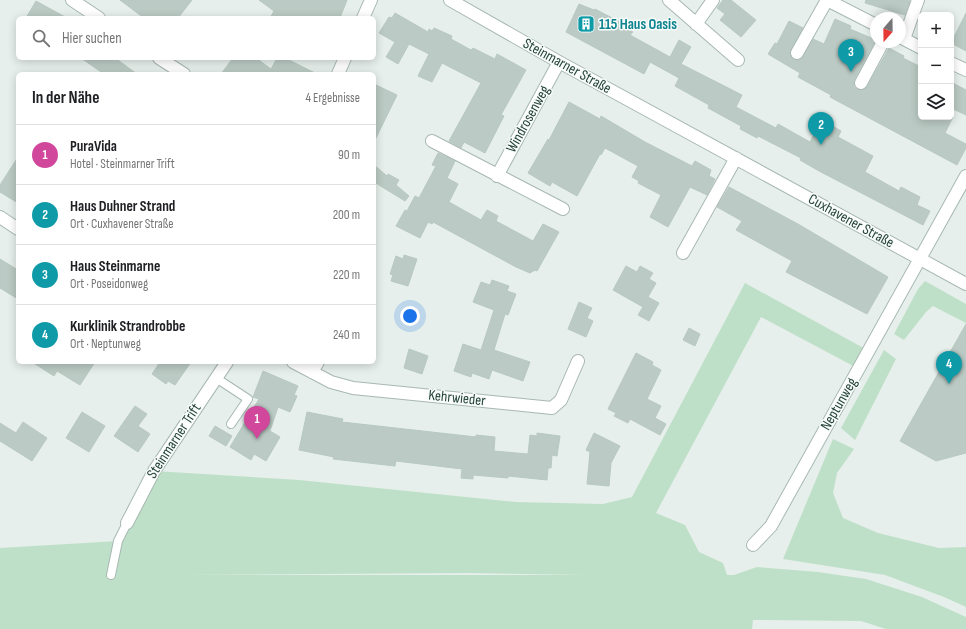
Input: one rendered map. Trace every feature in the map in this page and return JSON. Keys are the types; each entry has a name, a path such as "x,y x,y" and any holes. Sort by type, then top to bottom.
{"street":[{"path":"72,0 96,16"},
{"path":"364,16 371,0"},
{"name":"Steinmarner Straße","path":"450,0 559,62 685,130"},
{"path":"669,0 738,60"},
{"path":"696,24 713,0"},
{"path":"797,53 827,0 838,3 870,22"},
{"path":"906,28 918,0"},
{"path":"906,40 918,46"},
{"path":"861,83 880,48"},
{"path":"162,60 181,72"},
{"path":"339,72 344,60"},
{"name":"Windrosenweg","path":"497,176 559,62"},
{"path":"954,64 966,70"},
{"name":"Cuxhavener Straße","path":"685,130 966,284"},
{"path":"432,140 497,176 564,210"},
{"path":"683,253 736,158"},
{"name":"Neptunweg","path":"753,545 770,526 921,260 966,176"},
{"path":"0,217 16,228"},
{"name":"Kehrwieder","path":"302,364 315,367 331,382 353,388 552,408 561,400 578,361"},
{"name":"Steinmarner Trift","path":"127,523 154,471 226,364"}],"lane":[{"path":"216,378 248,399 231,424"},
{"path":"111,575 118,541 127,523"}],"green space":[{"path":"925,281 966,304 966,323 933,306 926,312 904,340 894,334 918,289"},
{"path":"745,283 869,351 859,369 761,317 656,513 685,525 699,552 723,563 727,575 734,575 757,567 818,572 866,579 922,597 966,617 966,629 886,629 861,621 753,620 752,629 0,629 0,548 118,541 154,471 299,480 516,502 603,504 632,497","holes":["468,573 585,575 187,575"]},
{"path":"884,350 896,359 855,440 841,428"},
{"path":"833,439 854,449 837,473 833,493 843,518 878,533 939,548 966,547 966,607 944,597 885,575 783,559"}],"building":[{"path":"120,0 192,0 180,16 141,16"},
{"path":"259,0 347,0 341,16 271,16 274,11"},
{"path":"723,0 731,0 756,20 741,37 720,20 725,14 717,8"},
{"path":"866,0 910,1 906,12 895,12 865,3"},
{"path":"36,1 63,16 27,16"},
{"path":"579,4 594,10 595,9 620,22 619,24 633,32 630,35 670,57 679,40 691,47 681,64 742,95 736,107 776,128 778,124 810,142 822,120 841,131 838,137 873,156 865,172 899,191 901,187 920,197 917,205 930,211 923,225 819,171 800,160 801,158 758,136 757,138 740,129 741,126 708,108 709,105 675,86 679,78 650,62 644,74 566,32"},
{"path":"395,13 428,32 429,29 432,31 434,28 452,36 451,39 471,50 473,48 495,59 497,54 526,70 501,115 504,116 485,153 464,142 461,148 449,141 481,83 442,63 432,82 418,76 429,54 409,44 398,64 386,57 395,42 379,33 389,17 392,18"},
{"path":"966,13 966,51 954,45 954,37"},
{"path":"835,19 851,26 850,29 870,37 870,48 872,48 854,80 854,87 857,89 862,90 867,87 889,48 904,56 903,58 918,66 918,120 952,120 945,133 966,144 966,148 957,165 830,97 831,95 798,77 800,73 768,54 775,43 777,44 789,21 803,28 790,53 793,59 800,60 813,39 824,44"},
{"path":"84,60 118,60 134,72 101,72"},
{"path":"232,60 259,60 271,69 276,60 289,60 313,72 222,72"},
{"path":"954,84 966,90 966,115 954,109"},
{"path":"376,85 397,95 376,138"},
{"path":"569,102 600,119 601,116 645,142 692,166 695,161 711,170 709,176 715,179 707,195 690,187 668,227 650,217 661,195 638,183 639,181 632,177 638,166 605,148 601,155 600,154 577,196 552,182 550,186 528,173 548,139 549,140"},
{"path":"438,153 455,161 447,178 458,184 449,202 481,220 487,210 498,216 496,221 533,241 543,224 559,232 537,271 535,270 530,273 516,267 433,222 432,224 428,222 420,238 396,226 405,210 407,211 415,196 419,198 436,166 432,165"},
{"path":"16,160 16,202 0,192 0,185"},
{"path":"376,167 387,176 388,174 399,180 396,185 409,196 405,201 376,183"},
{"path":"729,187 798,224 888,277 867,314 786,272 792,261 736,230 742,221 717,207"},
{"path":"404,255 417,259 408,286 391,281 393,275 390,274 396,256 403,259"},
{"path":"0,259 16,269 16,298 0,288"},
{"path":"626,266 637,272 640,266 653,273 649,279 656,283 648,297 659,303 649,321 638,315 643,307 613,290"},
{"path":"492,280 509,286 507,291 516,294 508,315 505,314 494,350 530,362 523,381 492,370 489,379 472,373 471,377 454,371 463,344 481,350 494,310 473,302 481,282 490,285"},
{"path":"579,302 592,308 587,318 593,321 586,337 568,329"},
{"path":"966,324 966,453 936,461 900,441"},
{"path":"689,328 700,334 695,346 683,340"},
{"path":"409,349 428,356 422,374 404,368"},
{"path":"636,353 653,362 652,365 661,370 647,399 661,406 655,418 666,424 660,435 630,419 628,423 614,416 616,413 608,409"},
{"path":"35,364 94,364 80,385 57,371 54,376"},
{"path":"159,364 190,364 175,385 168,381 166,384 152,374"},
{"path":"263,371 298,386 294,395 297,396 290,412 278,407 270,431 280,437 266,461 254,454 251,460 230,447 259,399 253,397"},
{"path":"135,406 147,414 138,426 150,434 138,452 114,436"},
{"path":"82,412 105,426 89,452 66,438"},
{"path":"307,412 343,419 342,422 476,437 476,435 495,437 494,451 528,454 530,435 537,436 537,433 560,436 557,456 552,455 551,468 548,468 547,480 508,476 508,478 473,475 473,479 461,478 462,469 396,461 395,466 333,459 334,457 299,450"},
{"path":"23,422 47,438 32,461 0,441 0,423 16,433"},
{"path":"215,426 232,436 226,446 209,436"},
{"path":"594,433 620,446 611,463 609,486 587,484 590,452 586,450"}],"place":[{"name":"115 Haus Oasis","path":"586,24"},
{"name":"Haus Steinmarne","path":"851,72"},
{"name":"Haus Duhner Strand","path":"821,145"},
{"name":"Kurklinik Strandrobbe","path":"949,384"},
{"name":"PuraVida","path":"257,439"}]}
